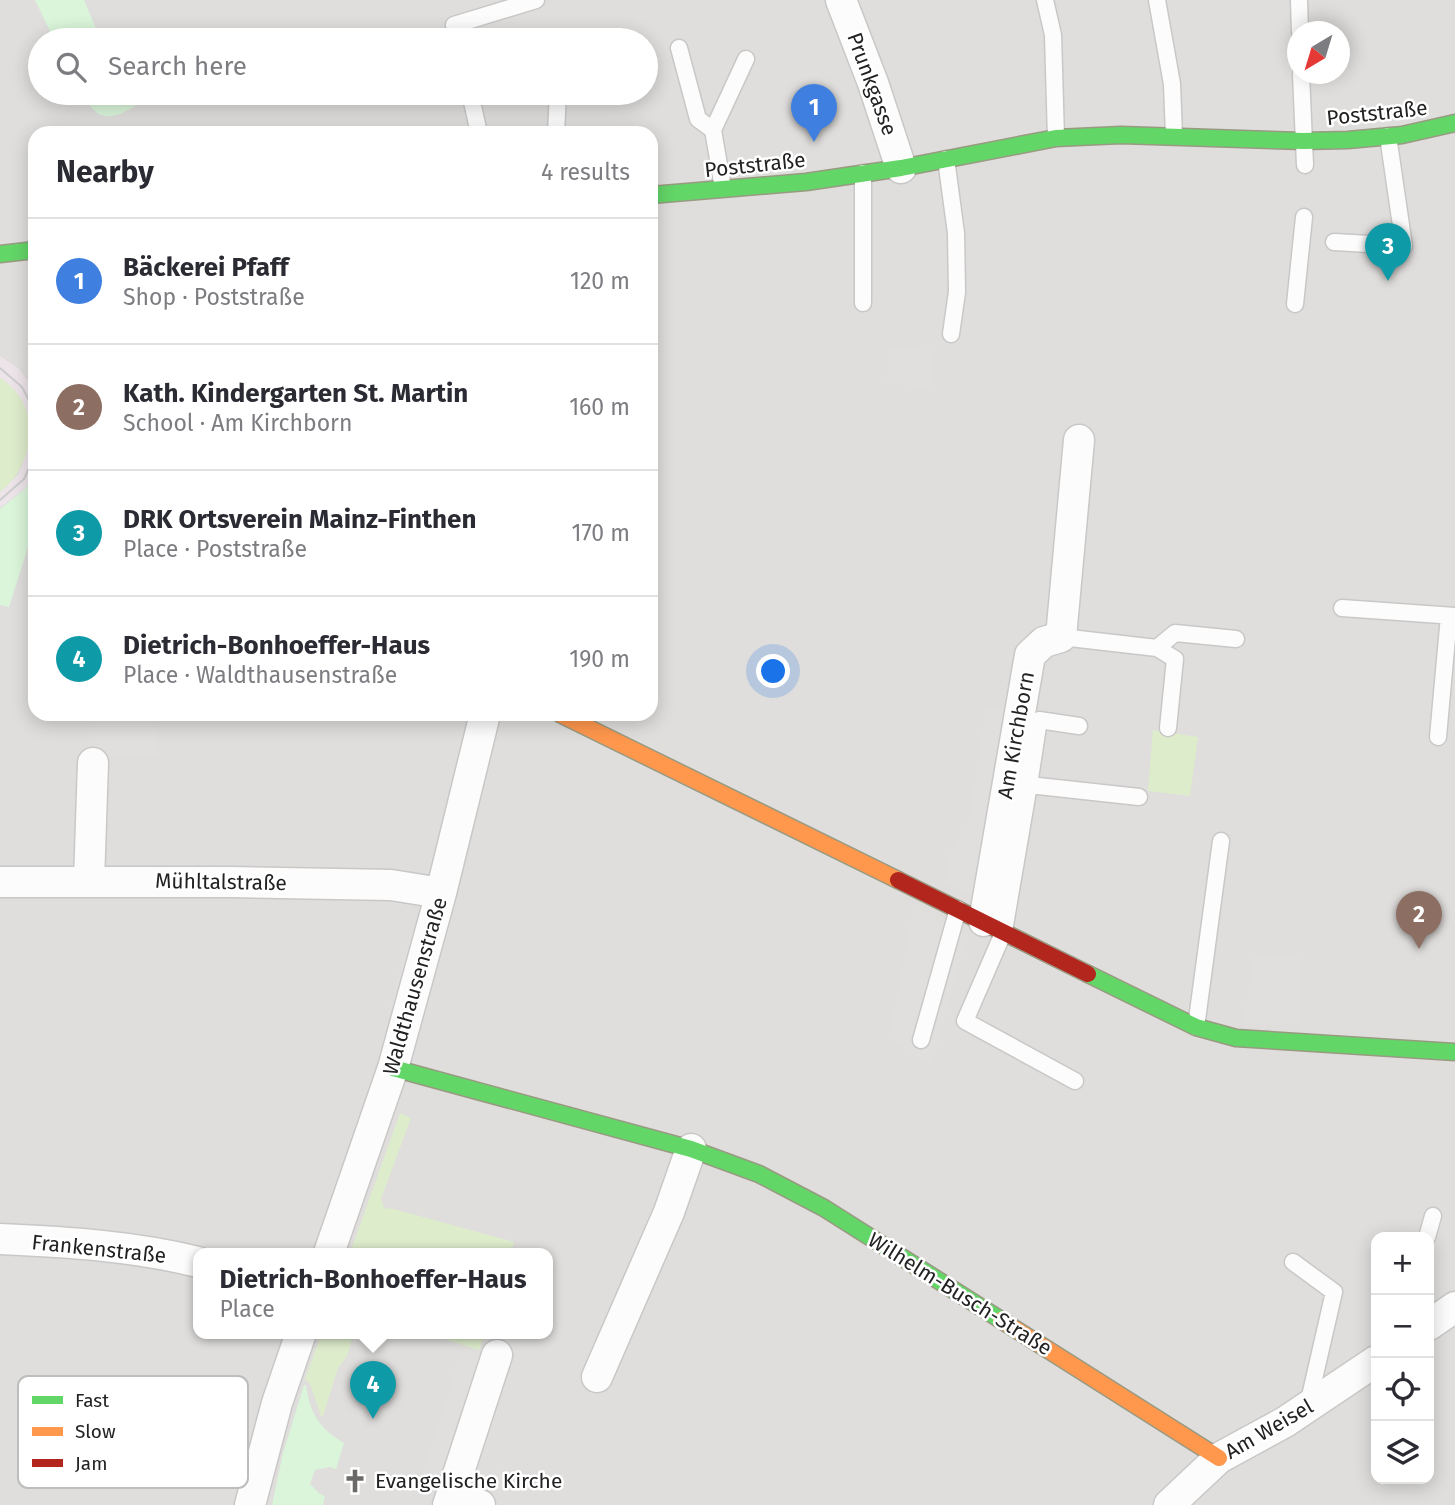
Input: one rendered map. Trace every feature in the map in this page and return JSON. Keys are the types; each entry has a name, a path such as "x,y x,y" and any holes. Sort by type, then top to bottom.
{"street":[{"name":"Prunkgasse","path":"841,0 873,83 901,168"},
{"name":"Poststraße","path":"658,195 806,182 901,168 1056,138 1174,136 1303,141 1388,136 1455,123"},
{"path":"0,254 28,251"},
{"path":"1061,637 1079,440"},
{"name":"Am Kirchborn","path":"982,920 1030,655 1044,642 1061,637"},
{"name":"Waldthausenstraße","path":"331,1248 393,1068 441,893 483,721"},
{"path":"574,721 1196,1027 1236,1038 1455,1052"},
{"path":"89,881 93,763"},
{"name":"Mühltalstraße","path":"0,882 391,885 441,893"},
{"name":"Wilhelm-Busch-Straße","path":"393,1068 691,1149 759,1174 824,1208 1219,1458"},
{"path":"597,1377 664,1224 691,1149"},
{"name":"Frankenstraße","path":"0,1239 66,1242 193,1261"},
{"path":"1434,1322 1455,1307"},
{"path":"250,1505 270,1428 299,1339"},
{"path":"480,1505 449,1500 497,1355"},
{"name":"Am Weisel","path":"1169,1505 1219,1458 1307,1408 1371,1364"}],"lane":[{"path":"455,28 454,25 536,0"},
{"path":"1045,0 1053,35 1056,138"},
{"path":"1157,0 1172,84 1174,136"},
{"path":"1299,0 1300,21"},
{"path":"679,48 698,119 713,130"},
{"path":"724,190 713,130 746,59"},
{"name":"Poststraße","path":"1301,84 1303,141"},
{"path":"473,105 477,126"},
{"path":"556,126 557,105"},
{"path":"1334,242 1404,246 1388,136"},
{"path":"1303,141 1305,165"},
{"path":"946,159 956,233 957,292 951,334"},
{"path":"863,173 863,303"},
{"path":"1295,304 1304,217"},
{"path":"1342,608 1452,616 1438,737"},
{"path":"1157,648 1175,633 1236,639"},
{"path":"1061,637 1157,648 1175,659 1168,728"},
{"path":"921,1040 982,920 1029,785 1039,720 1079,726"},
{"path":"1029,785 1139,797"},
{"path":"1196,1027 1221,841"},
{"path":"982,920 965,1021 1075,1081"},
{"path":"1428,1232 1433,1216"},
{"path":"1293,1262 1334,1292 1307,1408"}],"shaded area":[{"path":"0,0 1455,0 1455,1505 0,1505"},
{"path":"890,348 934,351 932,387 887,383"},
{"path":"28,353 28,374 15,363 15,354"},
{"path":"0,356 18,368 28,381 28,484 0,508 0,492 18,475 23,464 23,402 0,378"},
{"path":"986,708 1010,711 977,898 945,882 951,850 968,827"},
{"path":"90,721 158,721 158,757 88,754"},
{"path":"914,909 967,935 932,1065 889,1038"},
{"path":"411,931 419,933 398,1008 390,1005"},
{"path":"1254,954 1301,957 1298,1025 1244,1022"},
{"path":"463,1349 483,1355 441,1485 421,1479"}],"green space":[{"path":"35,0 84,0 96,28 49,28"},
{"path":"90,105 136,105 114,116 96,112"},
{"path":"0,378 14,389 23,403 28,418 28,445 21,466 0,492"},
{"path":"28,484 28,547 9,607 0,605 0,509"},
{"path":"1153,730 1198,737 1190,796 1148,791"},
{"path":"400,1113 411,1118 381,1199 384,1208 514,1242 512,1248 352,1248"},
{"path":"320,1339 352,1339 347,1356 338,1368 323,1416 310,1384 305,1379"},
{"path":"444,1339 483,1339 479,1350"},
{"path":"304,1385 317,1419 328,1432 344,1443 336,1469 330,1467 315,1470 310,1484 325,1496 323,1505 272,1505 283,1453"}],"tram line":[{"path":"0,368 22,387 28,399"},
{"path":"0,500 24,479 28,470"}],"traffic: fast":[{"path":"658,194 806,182 901,168 1056,138 1121,135 1348,140 1402,135 1455,123"},
{"path":"0,254 28,251"},
{"path":"1088,974 1196,1027 1236,1038 1455,1052"},
{"path":"393,1068 691,1149 759,1174 824,1208 1001,1320"}],"traffic: slow":[{"path":"574,721 898,880"},
{"path":"1001,1320 1219,1458"}],"traffic: jam":[{"path":"898,880 1088,974"}],"place":[{"name":"Bäckerei Pfaff","path":"814,142"},
{"name":"DRK Ortsverein Mainz-Finthen","path":"1388,281"},
{"name":"Kath. Kindergarten St. Martin","path":"1419,949"},
{"name":"Dietrich-Bonhoeffer-Haus","path":"373,1419"},
{"name":"Evangelische Kirche","path":"355,1481"}]}
